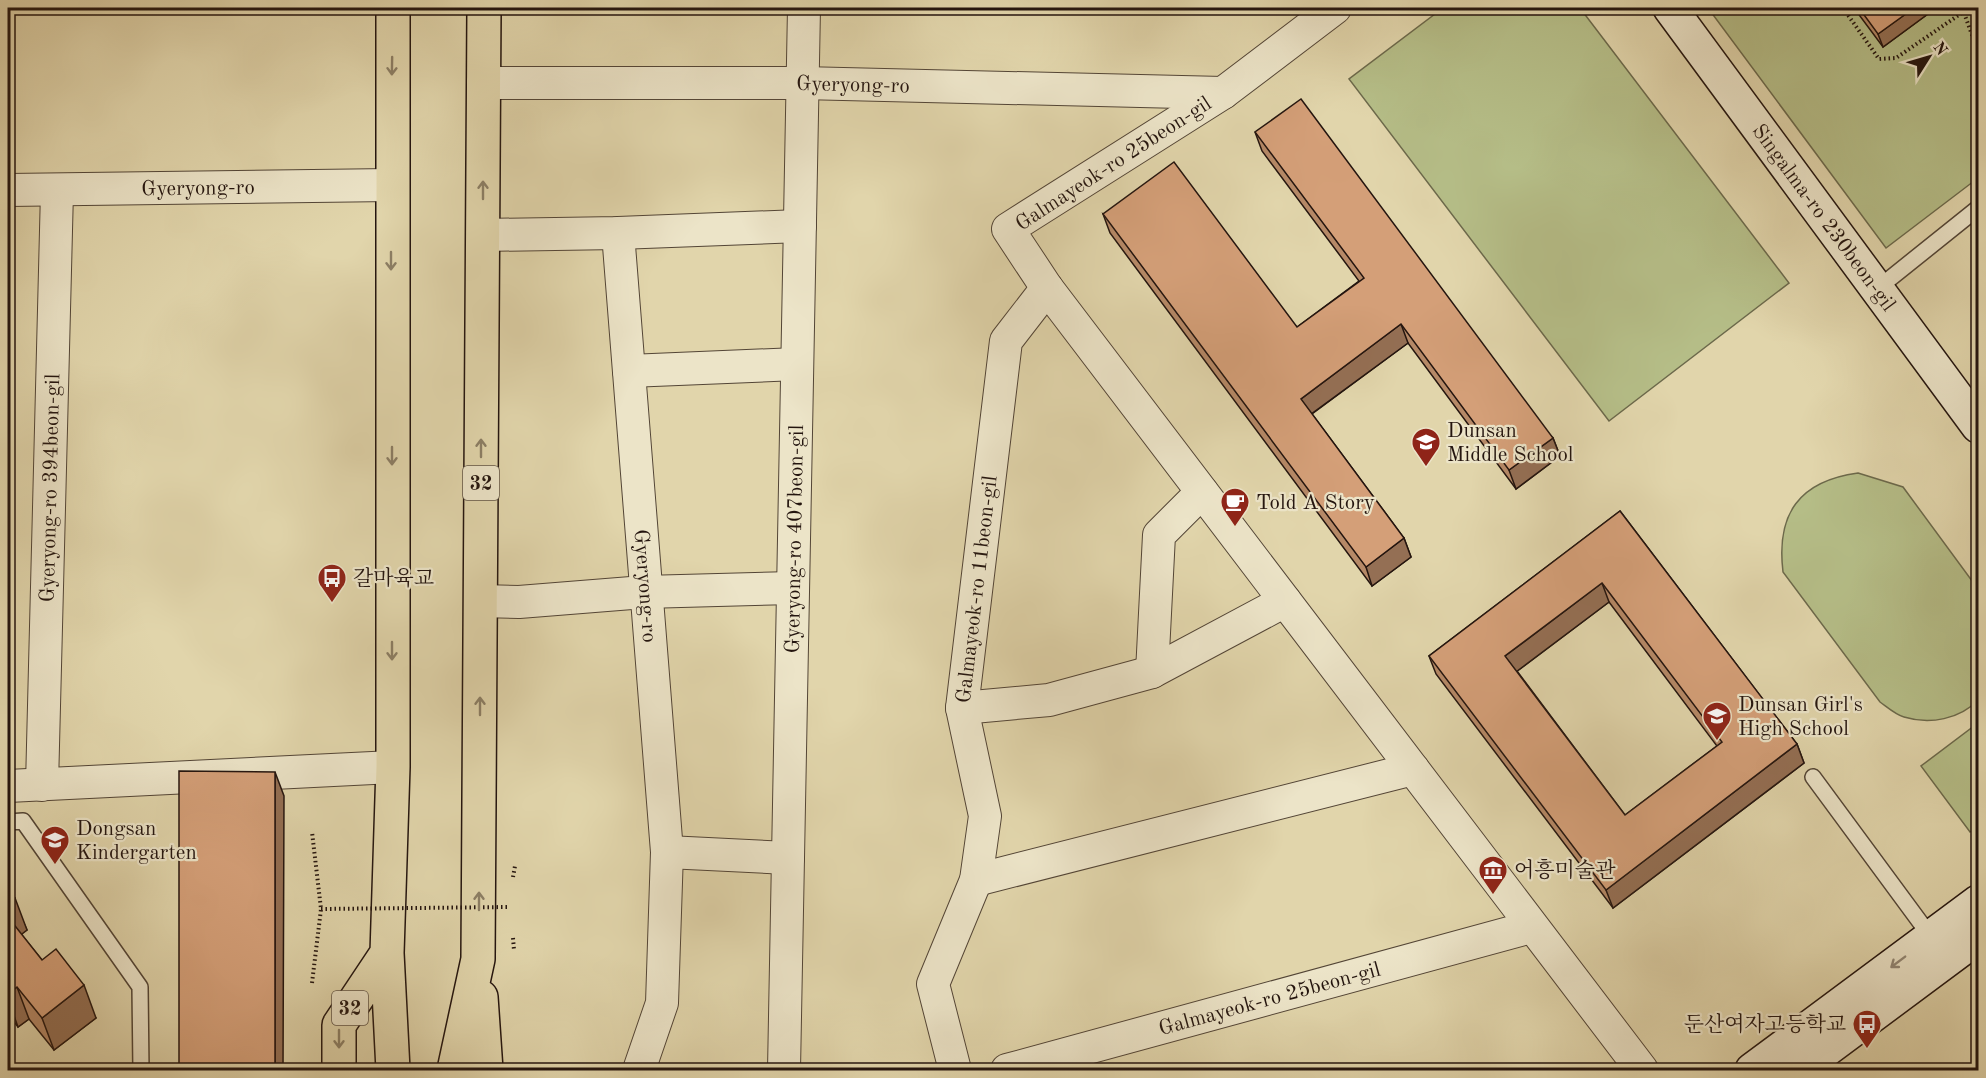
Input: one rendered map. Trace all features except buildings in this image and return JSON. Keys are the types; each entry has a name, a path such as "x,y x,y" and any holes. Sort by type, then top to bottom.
{"main road":[{"name":"32","path":"393,8 391,185 393,767 387,953 393,1071"},
{"name":"32","path":"484,8 478,959 486,1071"},
{"name":"32","path":"339,1071 339,1025 387,953"},
{"name":"32","path":"454,1071 478,959"}],"street":[{"name":"Gyeryong-ro 407beon-gil","path":"784,1071 804,8"},
{"name":"Galmayeok-ro 25beon-gil","path":"1335,8 1223,93 1008,229 1047,288 1642,1071"},
{"name":"Singalma-ro 230beon-gil","path":"1670,8 1978,426"},
{"name":"Gyeryong-ro","path":"483,82 802,83 1223,93"},
{"name":"Gyeryong-ro","path":"8,190 391,185"},
{"name":"Gyeryong-ro 394beon-gil","path":"42,784 57,191"},
{"path":"483,234 618,233 800,226"},
{"name":"Gyeryong-ro","path":"618,233 644,592 667,852 662,1003 639,1071"},
{"name":"Galmayeok-ro 11beon-gil","path":"955,1071 933,984 976,880 985,816 962,708 1006,341 1047,288"},
{"path":"629,371 797,364"},
{"path":"1152,672 1159,535 1202,492"},
{"path":"480,601 519,602 644,592 793,588"},
{"path":"962,708 1049,700 1152,672 1285,601"},
{"path":"8,786 393,767"},
{"path":"976,880 1413,769"},
{"path":"667,852 788,858"},
{"path":"1752,1071 1978,902"},
{"name":"Galmayeok-ro 25beon-gil","path":"1007,1071 1531,927"},
{"path":"1799,1071 1978,937"}],"lane":[{"path":"1877,289 1978,208"},
{"path":"1813,777 1931,937"},
{"path":"8,822 22,821 140,987 141,1071"}],"path":[{"path":"1843,8 1879,59 1896,58 1969,8"},
{"path":"1964,13 1978,51"},
{"path":"312,832 321,909 312,984"},
{"path":"321,909 509,908"}],"green space":[{"path":"1443,8 1580,8 1789,283 1609,421 1349,79"},
{"path":"1708,8 1978,8 1978,178 1886,248"},
{"path":"1858,473 1903,487 1978,589 1978,700 1971,707 1954,716 1934,720 1914,719 1898,715 1880,702 1783,572 1783,533 1788,517 1796,504 1806,493 1820,484"},
{"path":"1978,723 1978,826 1970,832 1921,766"}],"place":[{"name":"Dunsan Middle School","path":"1426,468"},
{"name":"Told A Story","path":"1235,528"},
{"name":"갈마육교","path":"332,604"},
{"name":"Dunsan Girl's High School","path":"1717,742"},
{"name":"Dongsan Kindergarten","path":"55,866"},
{"name":"어흥미술관","path":"1493,896"},
{"name":"둔산여자고등학교","path":"1867,1050"}]}
